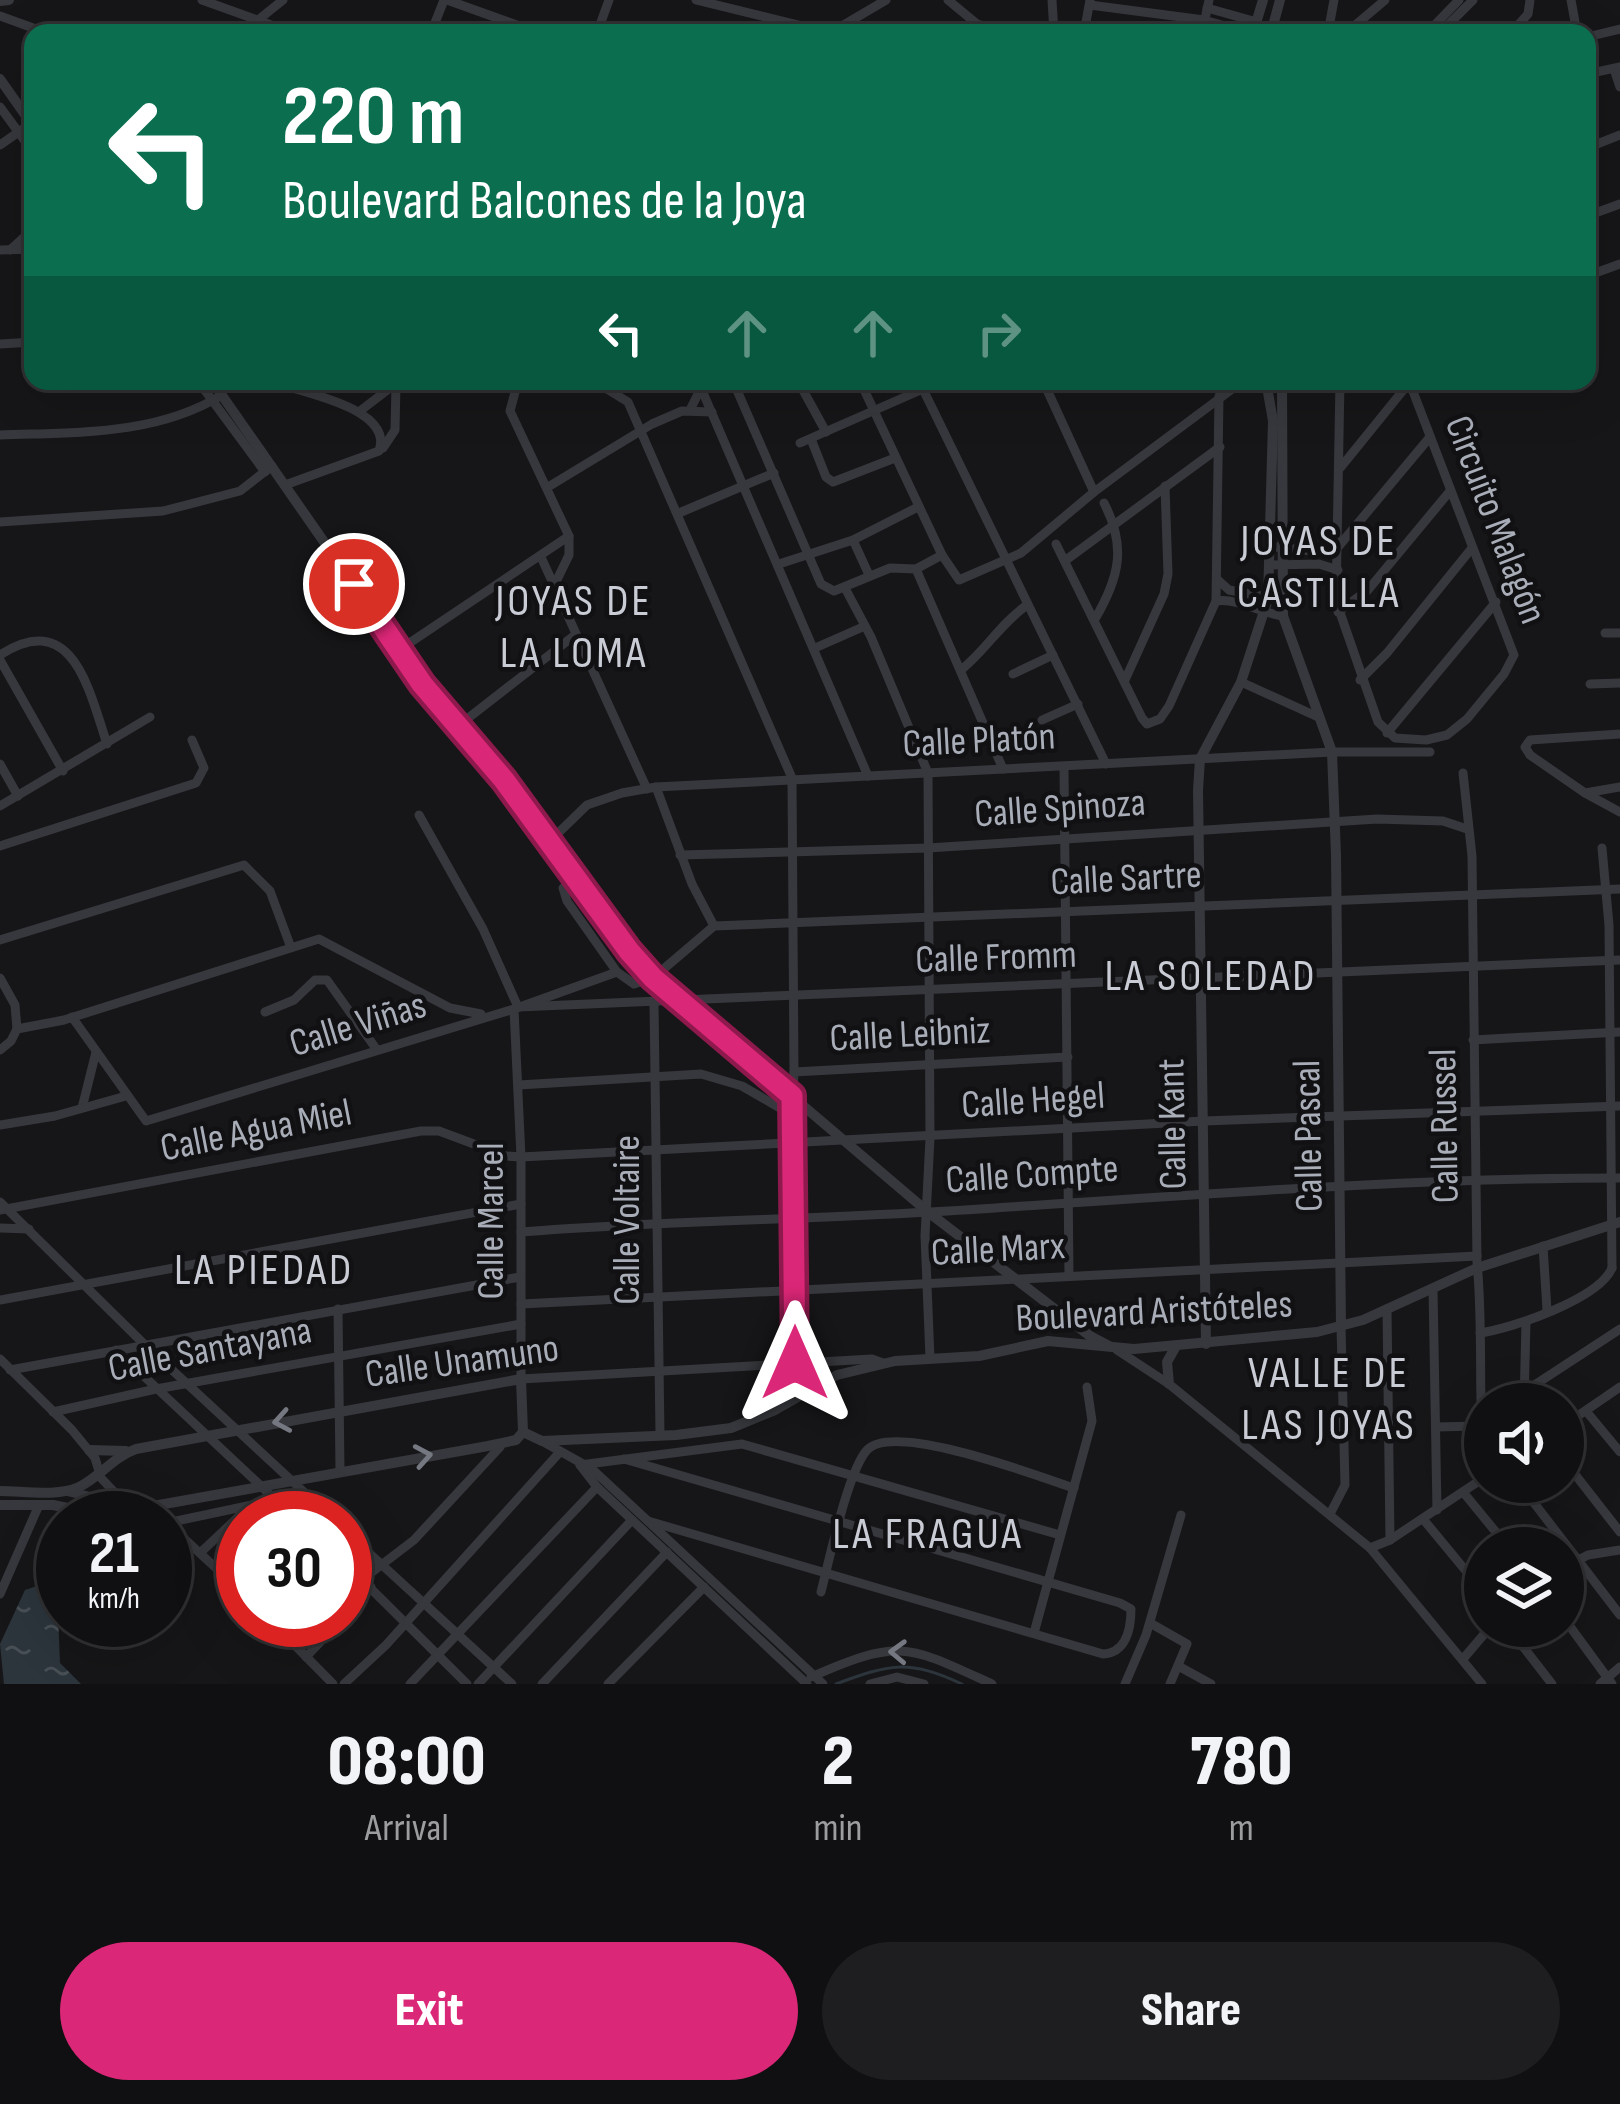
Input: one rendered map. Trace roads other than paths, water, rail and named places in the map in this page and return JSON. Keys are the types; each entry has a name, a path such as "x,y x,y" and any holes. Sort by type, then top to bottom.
{"street":[{"path":"202,0 267,24"},
{"path":"252,24 283,0"},
{"path":"445,0 513,24"},
{"path":"696,0 794,24"},
{"path":"846,24 886,0"},
{"path":"947,0 977,24"},
{"path":"1357,24 1385,0"},
{"path":"1436,24 1459,0"},
{"path":"1449,24 1473,0"},
{"path":"1090,2 1207,9 1242,24"},
{"path":"1617,68 1620,86"},
{"path":"0,79 24,112"},
{"path":"0,107 24,140"},
{"path":"0,145 24,127"},
{"path":"208,390 285,485 399,650 504,780 602,919 653,978 928,1212 1013,1279 1169,1384 1370,1548 1482,1684"},
{"path":"215,390 217,398"},
{"path":"296,390 360,411 377,425 382,448"},
{"path":"360,411 388,390"},
{"path":"285,485 382,448 395,430 398,390"},
{"path":"516,390 510,411 569,536 569,555 554,586"},
{"path":"608,390 628,403 642,432 792,778 794,1072"},
{"path":"690,410 698,390"},
{"path":"702,390 868,776"},
{"path":"737,390 821,584 839,590 865,626 928,773 926,1283 931,1358"},
{"path":"803,390 826,432"},
{"path":"864,390 956,579 1032,545 1229,390"},
{"path":"896,458 839,483 826,477 806,441 875,412 912,390"},
{"path":"923,390 1106,764"},
{"path":"1047,390 1094,492"},
{"path":"1268,390 1278,548"},
{"path":"1200,759 1241,682 1278,566 1282,390"},
{"path":"1340,390 1338,612 1360,680 1387,733 1496,602"},
{"path":"1340,469 1403,390"},
{"name":"Circuito Malagón","path":"1387,733 1409,740 1447,735 1467,719 1514,655 1412,390"},
{"path":"1056,544 1145,722 1156,723 1197,649 1216,602 1219,396"},
{"path":"0,435 139,427 217,398"},
{"path":"548,488 642,432 690,410 712,412"},
{"path":"1278,548 1320,552 1338,547 1430,437"},
{"path":"1066,560 1220,447"},
{"path":"0,522 163,511 241,491 268,469"},
{"path":"679,513 774,473"},
{"path":"1125,680 1164,594 1168,574 1165,487"},
{"path":"1338,612 1368,590 1450,491"},
{"path":"1095,619 1117,576 1119,544 1104,503"},
{"path":"779,563 853,540 918,508"},
{"path":"399,650 569,536"},
{"path":"853,540 869,575"},
{"path":"1360,680 1472,548"},
{"path":"839,590 890,568 916,569 942,555"},
{"path":"541,557 714,926 653,978 634,983 617,972 564,896 563,888 574,878"},
{"path":"1278,566 1319,564 1338,570"},
{"name":"Calle Pascal","path":"1278,566 1283,616 1332,752 1346,1485 1330,1514"},
{"path":"916,569 1004,770"},
{"path":"1218,580 1228,590 1282,600"},
{"path":"1216,602 1229,600 1283,616"},
{"path":"961,670 1027,605"},
{"path":"814,648 865,626"},
{"path":"1605,633 1620,633"},
{"path":"458,726 575,635"},
{"path":"64,771 0,658 34,638 49,640 64,650 86,682 107,744"},
{"path":"1013,674 1054,655"},
{"path":"1241,682 1318,717"},
{"path":"1590,684 1620,683"},
{"path":"1042,720 1078,704"},
{"path":"0,806 150,718"},
{"path":"1620,734 1529,740 1525,747 1585,793 1620,812"},
{"path":"0,846 200,781 204,768 192,740"},
{"name":"Calle Platón","path":"549,842 586,805 651,788 1332,752 1430,752"},
{"name":"Calle Kant","path":"1200,759 1206,1344"},
{"path":"0,764 18,796"},
{"path":"1064,766 1069,1276"},
{"name":"Calle Russel","path":"1463,773 1472,893 1478,1111 1479,1383"},
{"path":"1585,793 1620,787"},
{"path":"418,815 483,929 516,1008"},
{"name":"Calle Spinoza","path":"1443,821 1465,815"},
{"name":"Calle Spinoza","path":"680,855 928,848 1377,819 1443,821 1467,829"},
{"path":"1480,1333 1526,1322 1598,1286 1616,1270 1614,960 1602,848"},
{"path":"0,940 238,865 254,871 266,885 290,945"},
{"name":"Calle Sartre","path":"714,926 1620,889"},
{"path":"17,1029 72,1017 320,938 459,1012 493,1014"},
{"name":"Calle Fromm","path":"516,1008 1614,960"},
{"name":"Calle Viñas","path":"126,1096 148,1121 516,1008 617,972"},
{"path":"0,978 15,1005 17,1029 0,1049"},
{"path":"265,1012 295,1000 315,980 327,980 377,1051"},
{"name":"Calle Voltaire","path":"655,1004 660,1436"},
{"name":"Calle Marcel","path":"516,1008 523,1432"},
{"path":"0,1125 126,1096 72,1017"},
{"path":"1473,1040 1614,1032"},
{"path":"82,1108 96,1052"},
{"name":"Calle Leibniz","path":"795,1398 794,1072 1068,1057"},
{"path":"519,1085 701,1074 722,1077 792,1115"},
{"name":"Calle Hegel","path":"521,1157 1204,1120 1615,1106"},
{"name":"Calle Agua Miel","path":"2,1207 429,1130 521,1157"},
{"name":"Calle Compte","path":"521,1232 1341,1187 1616,1178"},
{"path":"0,1300 521,1204"},
{"path":"2,1207 303,1491"},
{"name":"Boulevard Aristóteles","path":"192,1499 494,1446 731,1427 836,1375 883,1363 979,1356 1048,1341 1134,1349 1341,1327 1433,1289 1477,1262 1615,1224"},
{"path":"0,1228 29,1229"},
{"path":"1543,1246 1547,1310"},
{"name":"Calle Marx","path":"521,1304 1340,1261 1477,1262"},
{"path":"10,1370 520,1277"},
{"path":"1433,1289 1437,1510"},
{"path":"338,1309 340,1471"},
{"path":"1387,1310 1390,1540"},
{"path":"1524,1383 1526,1322"},
{"name":"Calle Santayana","path":"52,1412 187,1383 521,1324"},
{"path":"1545,1383 1620,1329"},
{"path":"1169,1384 1167,1362 1176,1346"},
{"path":"116,1350 266,1491"},
{"path":"0,1359 89,1450 114,1491"},
{"name":"Calle Unamuno","path":"66,1491 129,1451 521,1379 872,1359 883,1363"},
{"path":"1034,1633 1091,1421 1087,1387"},
{"path":"1620,1388 1586,1411 1620,1452"},
{"path":"1436,1427 1464,1426"},
{"name":"Boulevard Aristóteles","path":"494,1446 518,1439 523,1432 542,1441"},
{"path":"820,1592 854,1476 868,1449 893,1439 986,1460 1074,1488"},
{"path":"542,1441 592,1469 812,1681"},
{"path":"580,1465 742,1444 1060,1535"},
{"path":"372,1578 431,1523 494,1446"},
{"path":"89,1450 129,1451"},
{"path":"344,1684 559,1453"},
{"path":"624,1459 1129,1606 1132,1612 1118,1651 1109,1654 648,1521"},
{"path":"580,1465 632,1520 812,1681"},
{"path":"1584,1486 1620,1532"},
{"path":"410,1684 597,1487"},
{"name":"Boulevard Aristóteles","path":"0,1491 36,1491"},
{"path":"1370,1548 1463,1492 1492,1527"},
{"path":"1534,1503 1552,1527"},
{"path":"0,1505 36,1505"},
{"path":"0,1594 36,1512"},
{"path":"1125,1684 1150,1623 1181,1515"},
{"path":"1423,1519 1464,1569"},
{"path":"478,1684 632,1520"},
{"path":"200,1553 216,1538"},
{"path":"192,1546 216,1566"},
{"path":"1584,1558 1620,1550"},
{"path":"542,1684 667,1552"},
{"path":"372,1557 512,1684"},
{"path":"1584,1569 1620,1615"},
{"path":"608,1684 704,1587"},
{"path":"372,1589 467,1684"},
{"path":"1150,1623 1187,1644 1170,1684"},
{"path":"297,1647 333,1684"},
{"path":"306,1657 315,1647"},
{"path":"1462,1659 1473,1647"},
{"path":"1523,1647 1552,1684"},
{"path":"1583,1647 1606,1682 1620,1667"},
{"path":"812,1681 870,1654 896,1648 929,1655 992,1684"},
{"path":"1180,1667 1211,1684"},
{"path":"870,1684 897,1677 924,1684"}],"water":[{"path":"36,1586 36,1647 59,1647 60,1663 81,1684 4,1684 0,1644 25,1590"}],"waterway":[{"path":"836,1684 899,1667 962,1684"}],"district":[{"name":"JOYAS DE CASTILLA","path":"1319,567"},
{"name":"JOYAS DE LA LOMA","path":"574,627"},
{"name":"LA SOLEDAD","path":"1211,976"},
{"name":"LA PIEDAD","path":"264,1270"},
{"name":"VALLE DE LAS JOYAS","path":"1329,1399"},
{"name":"LA FRAGUA","path":"928,1534"}]}
